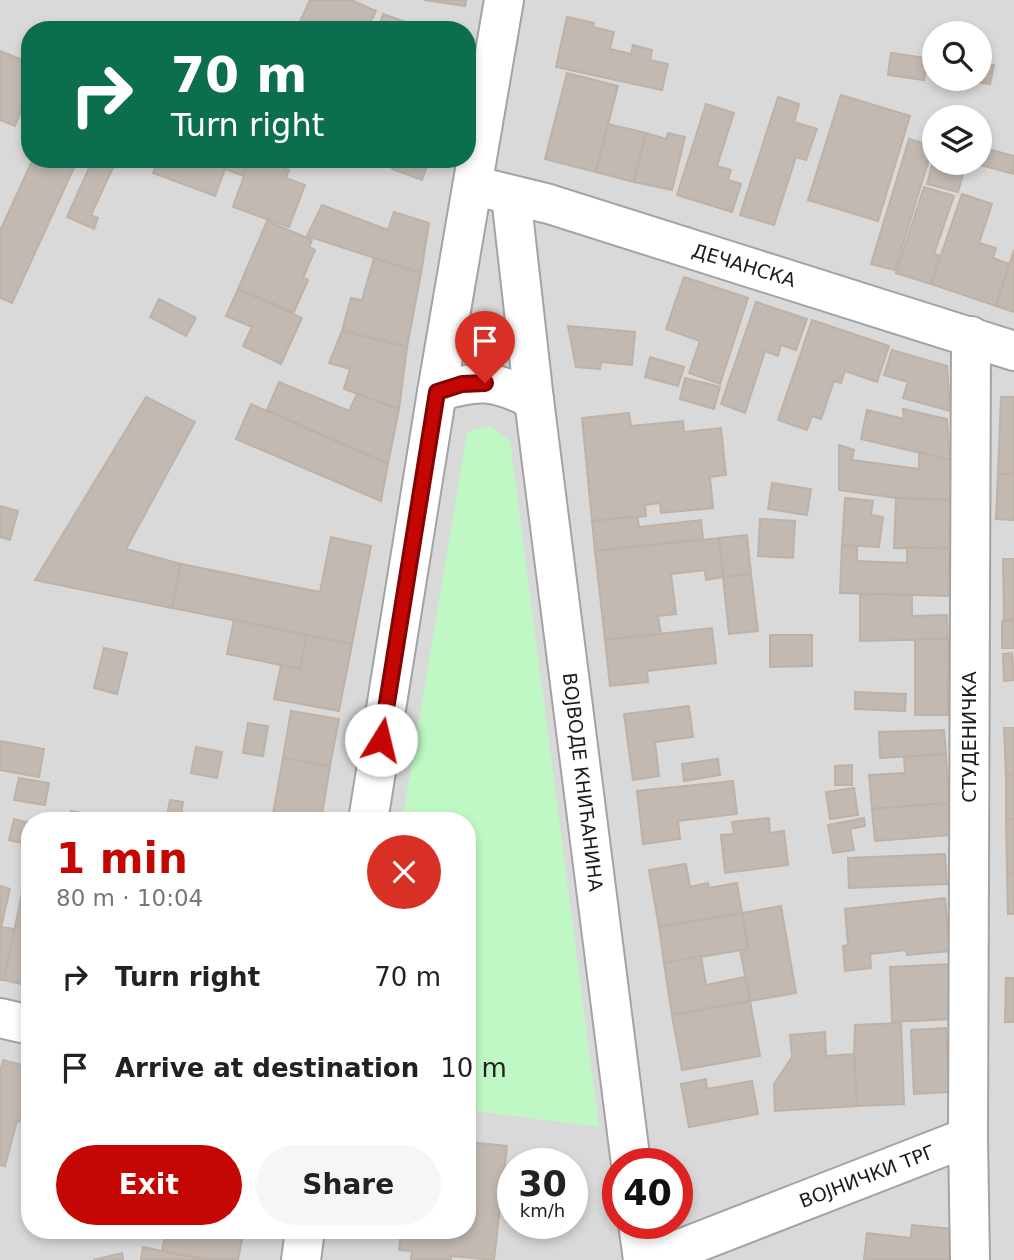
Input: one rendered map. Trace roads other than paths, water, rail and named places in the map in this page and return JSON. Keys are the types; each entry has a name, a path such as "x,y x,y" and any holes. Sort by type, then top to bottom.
{"street":[{"path":"476,167 505,0"},
{"path":"369,812 476,168"},
{"name":"ДЕЧАНСКА","path":"473,184 549,204 1014,351"},
{"name":"ВОЈВОДЕ КНИЋАНИНА","path":"511,196 534,400 629,1148"},
{"name":"СТУДЕНИЧКА","path":"968,1137 971,336"},
{"path":"437,392 462,384 485,383 504,386 534,400"},
{"path":"0,1018 21,1023"},
{"path":"968,1137 970,1260"},
{"name":"ВОЈНИЧКИ ТРГ","path":"652,1260 968,1137"},
{"path":"301,1260 304,1239"},
{"path":"640,1239 643,1260"}]}
